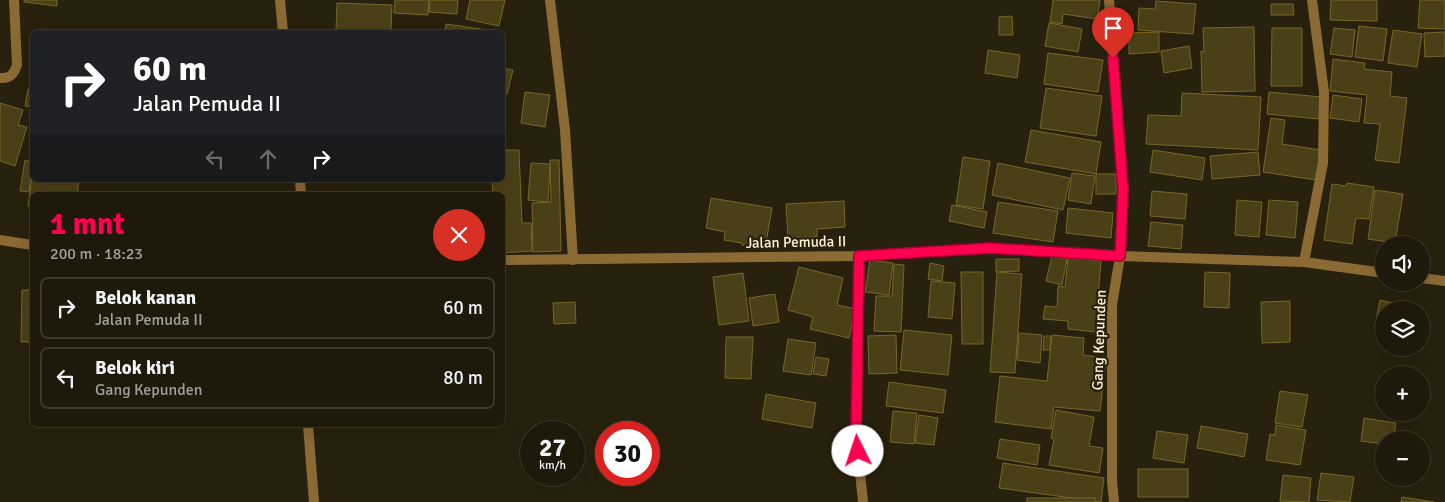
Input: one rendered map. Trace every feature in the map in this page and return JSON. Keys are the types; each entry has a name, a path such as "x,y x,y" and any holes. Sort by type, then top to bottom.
{"street":[{"path":"0,78 11,76 15,72 17,65 14,0"},
{"path":"280,0 283,30"},
{"path":"550,0 565,130 573,260"},
{"name":"Gang Kepunden","path":"1109,0 1123,190 1120,256 1112,305 1112,481 1114,502"},
{"path":"1304,262 1324,163 1324,92 1312,0"},
{"path":"0,240 30,245"},
{"name":"Jalan Pemuda II","path":"505,260 859,256 990,248 1120,256 1304,262 1375,272"},
{"path":"859,256 856,434 863,502"},
{"path":"1430,279 1445,281"},
{"path":"308,427 314,502"}],"building":[{"path":"24,0 57,0 57,6 24,2"},
{"path":"395,0 429,0 428,15 394,13"},
{"path":"430,0 458,0 457,14 429,12"},
{"path":"470,0 505,0 499,26 466,19"},
{"path":"1053,0 1100,0 1097,19 1063,14 1062,24 1050,22"},
{"path":"1331,0 1377,0 1377,21 1330,20"},
{"path":"1420,0 1445,0 1445,29 1418,28"},
{"path":"1156,1 1196,4 1193,34 1138,30 1139,8 1155,9"},
{"path":"337,3 392,5 391,30 336,30"},
{"path":"1271,4 1293,4 1294,15 1271,15"},
{"path":"1012,16 1013,35 999,35 999,17"},
{"path":"1049,23 1082,29 1078,52 1045,46"},
{"path":"446,24 487,30 445,30"},
{"path":"1359,26 1387,29 1383,61 1355,57"},
{"path":"1254,27 1255,91 1202,92 1201,51 1204,52 1203,28"},
{"path":"1272,28 1302,28 1302,86 1271,86"},
{"path":"1334,28 1355,30 1352,57 1330,54"},
{"path":"1393,30 1422,34 1417,67 1388,63"},
{"path":"1159,32 1159,52 1129,54 1129,33"},
{"path":"1445,32 1445,56 1425,57 1424,33"},
{"path":"1189,46 1192,68 1164,73 1161,51"},
{"path":"988,50 1020,55 1017,78 985,73"},
{"path":"1048,53 1103,60 1098,92 1044,84"},
{"path":"1333,59 1365,63 1364,69 1392,72 1390,96 1407,98 1399,163 1375,160 1380,124 1364,123 1367,95 1330,91"},
{"path":"505,69 513,70 507,94 505,94"},
{"path":"1046,88 1102,96 1096,136 1040,128"},
{"path":"28,89 30,90 30,107 25,106"},
{"path":"525,92 550,95 545,127 521,123"},
{"path":"1269,92 1321,97 1319,119 1267,114"},
{"path":"1182,93 1261,97 1258,150 1146,144 1148,115 1181,116"},
{"path":"1333,95 1362,99 1359,122 1330,118"},
{"path":"0,103 23,110 18,125 27,127 15,166 0,161"},
{"path":"1271,118 1285,120 1282,144 1320,150 1316,180 1263,172"},
{"path":"1031,130 1101,142 1096,174 1025,162"},
{"path":"505,150 519,150 522,223 531,223 532,251 505,253 505,192 493,192 492,182 505,182"},
{"path":"1153,150 1205,158 1202,180 1150,172"},
{"path":"1258,152 1260,175 1212,179 1210,156"},
{"path":"963,157 990,161 983,209 956,205"},
{"path":"25,160 30,161 29,192 20,191"},
{"path":"550,160 559,160 561,251 533,252 532,203 551,202"},
{"path":"531,163 550,164 548,202 528,200"},
{"path":"998,163 1070,178 1063,210 992,195"},
{"path":"1072,173 1095,176 1091,204 1068,200"},
{"path":"1096,174 1116,174 1116,194 1096,194"},
{"path":"31,182 79,182 77,192 30,192"},
{"path":"1347,183 1374,187 1369,219 1356,218 1352,244 1324,240 1332,184 1346,186"},
{"path":"1375,190 1403,194 1396,236 1375,236 1375,240 1368,239"},
{"path":"1152,191 1187,194 1185,219 1150,216"},
{"path":"711,198 772,208 765,249 724,240 725,232 706,228"},
{"path":"1237,200 1262,202 1259,237 1235,235"},
{"path":"1269,200 1298,202 1295,238 1266,235"},
{"path":"844,201 845,227 817,229 817,237 788,238 786,204"},
{"path":"998,202 1058,211 1053,242 993,233"},
{"path":"952,205 987,212 984,228 949,221"},
{"path":"1068,208 1113,213 1111,238 1066,233"},
{"path":"1151,222 1183,225 1181,249 1148,246"},
{"path":"1052,256 1067,259 1062,285 1046,281"},
{"path":"1068,258 1101,261 1095,332 1068,329 1068,321 1043,319 1045,306 1057,307 1058,286 1065,287"},
{"path":"996,259 1019,259 1019,271 996,272"},
{"path":"870,260 893,263 889,295 865,292"},
{"path":"930,263 944,266 942,281 928,279"},
{"path":"894,264 904,265 901,332 874,331 876,296 892,296"},
{"path":"799,267 843,278 837,305 856,309 849,338 810,329 813,317 788,310"},
{"path":"961,272 983,272 983,344 962,344"},
{"path":"997,272 1022,274 1015,373 990,372"},
{"path":"1205,272 1230,273 1229,308 1204,307"},
{"path":"743,273 749,321 719,325 713,277"},
{"path":"931,281 955,283 952,319 928,317"},
{"path":"22,290 30,290 30,342 21,342"},
{"path":"775,294 779,322 753,326 749,298"},
{"path":"1290,301 1290,342 1262,343 1261,302"},
{"path":"575,302 576,323 554,324 553,303"},
{"path":"904,330 952,335 948,375 900,370"},
{"path":"1019,333 1042,335 1040,363 1017,360"},
{"path":"896,335 897,373 869,374 868,336"},
{"path":"1052,335 1084,338 1083,355 1106,358 1100,411 1054,407 1051,429 995,422 1000,376 1047,381"},
{"path":"1044,336 1051,336 1050,350 1043,350"},
{"path":"726,337 753,337 751,379 725,378"},
{"path":"788,339 816,343 811,375 783,371"},
{"path":"816,357 829,359 826,376 813,374"},
{"path":"889,382 946,390 943,413 886,406"},
{"path":"1280,391 1308,395 1302,427 1275,423"},
{"path":"766,394 816,403 812,428 762,419"},
{"path":"1056,410 1094,417 1089,446 1103,448 1099,473 1049,465 1054,439 1051,438"},
{"path":"893,411 917,413 914,444 890,442"},
{"path":"919,415 938,418 934,445 915,443"},
{"path":"1364,418 1396,423 1395,431 1375,431 1375,443 1361,441"},
{"path":"1276,425 1306,430 1300,465 1266,460 1270,434 1275,435"},
{"path":"1201,426 1248,434 1244,457 1197,448"},
{"path":"1157,431 1188,435 1184,463 1153,458"},
{"path":"1000,439 1040,445 1037,465 997,458"},
{"path":"1003,463 1104,478 1101,502 999,488"},
{"path":"1138,469 1188,469 1188,497 1138,497"},
{"path":"1321,473 1354,477 1350,502 1317,500"},
{"path":"1283,475 1311,478 1309,502 1280,501"},
{"path":"1402,497 1434,502 1401,502"},
{"path":"1027,498 1095,498 1095,502 1027,502"}],"route":[{"path":"858,451 856,434 859,256 990,248 1120,256 1123,190 1113,58"}]}
